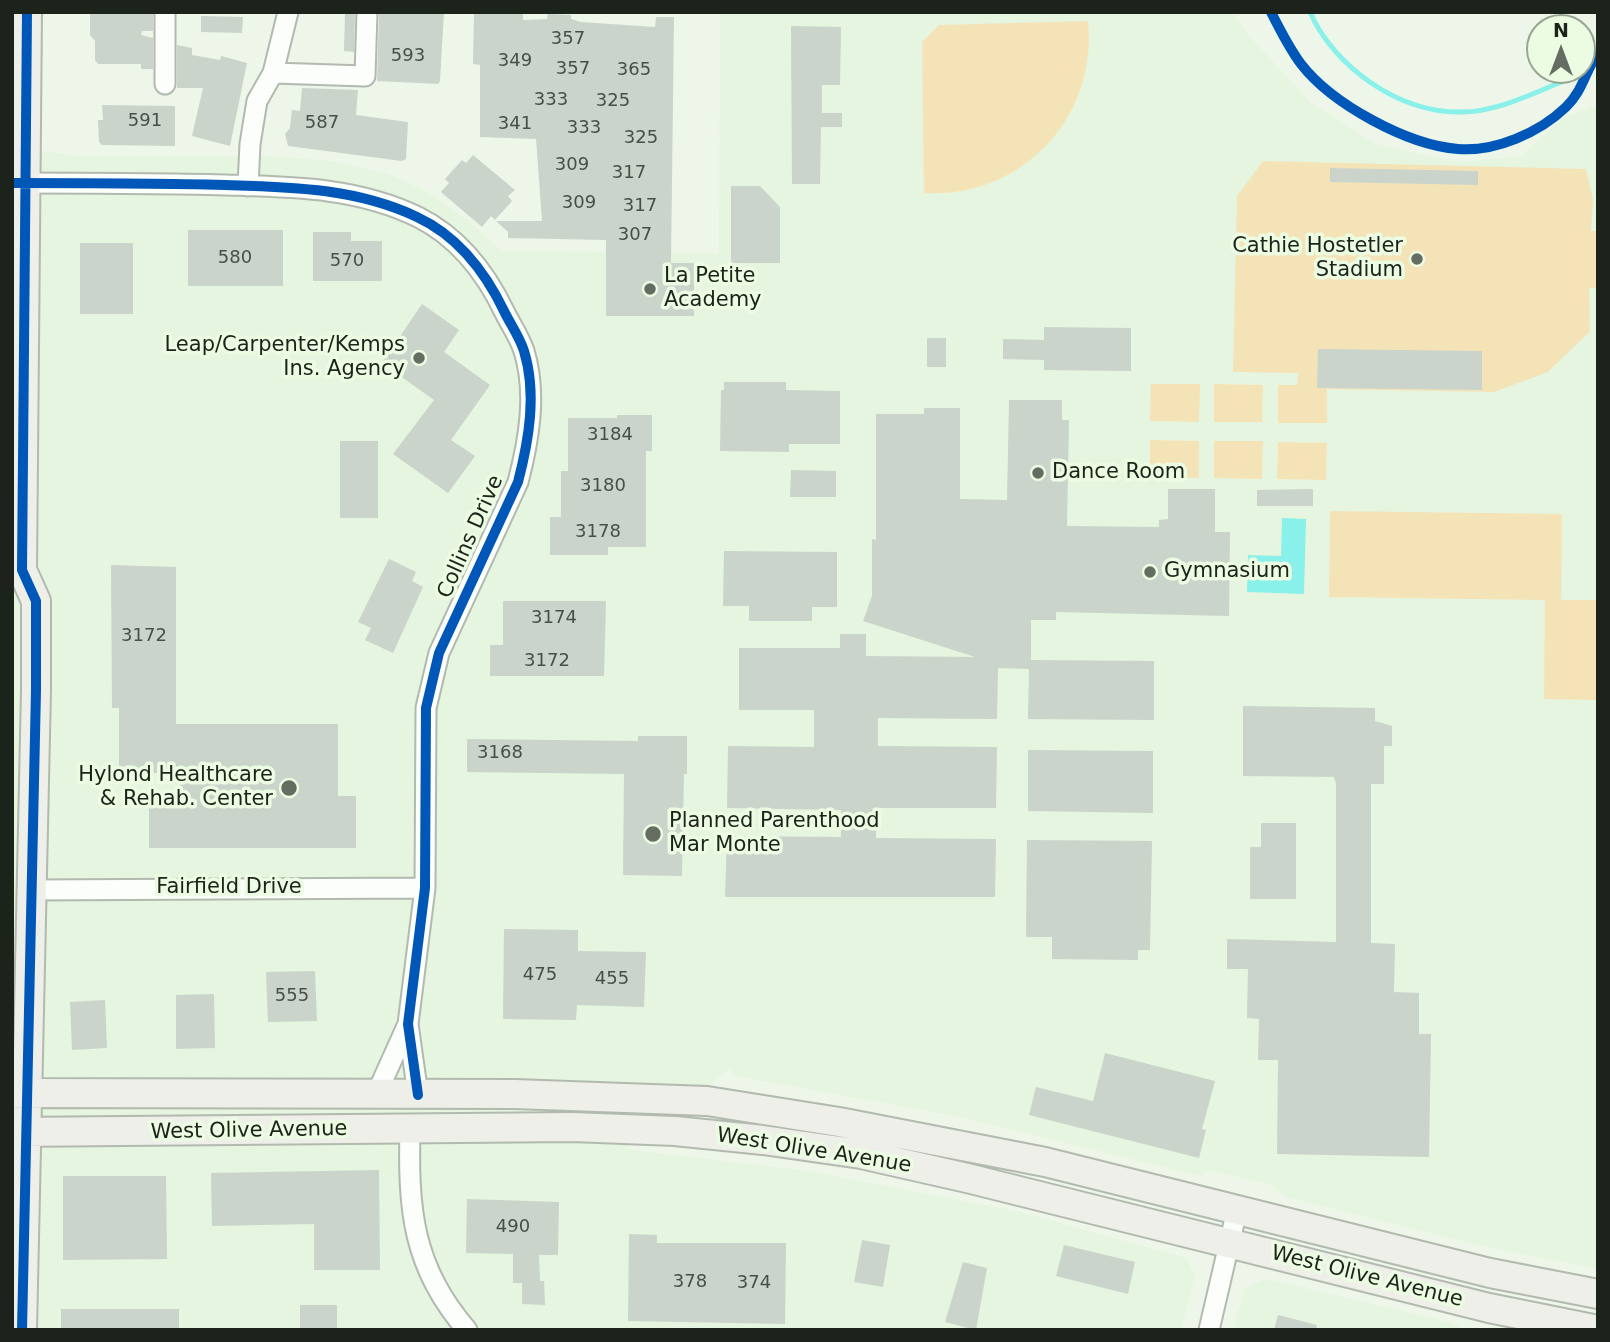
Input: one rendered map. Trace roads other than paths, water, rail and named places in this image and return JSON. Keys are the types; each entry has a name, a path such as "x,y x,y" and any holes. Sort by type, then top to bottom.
{"main road":[{"path":"22,1330 20,1093 32,890 36,601 17,581 18,183 27,12"},
{"name":"West Olive Avenue","path":"20,1093 515,1094 707,1101 839,1122 1045,1163 1490,1273 1598,1294"},
{"path":"410,1129 422,1114 430,1110 480,1109 495,1105 515,1094"},
{"path":"279,1131 310,1115 372,1109 418,1095"},
{"name":"West Olive Avenue","path":"20,1132 572,1127 676,1131 763,1140 861,1154 1489,1308 1598,1329"}],"street":[{"path":"165,12 165,84"},
{"path":"248,186 250,144 257,100 273,73 288,12"},
{"path":"273,73 365,76 367,12"},
{"name":"Collins Drive","path":"18,183 313,188 369,198 418,217 469,256 493,288 524,351 531,392 524,459 518,482 439,653 426,708 425,888 408,1024 418,1095"},
{"name":"Fairfield Drive","path":"32,890 425,888"},
{"name":"Collins Drive","path":"376,1094 408,1024"},
{"path":"410,1129 412,1225 422,1258 436,1289 467,1330"},
{"path":"1209,1330 1237,1210"}],"water":[{"path":"1282,518 1306,519 1304,594 1247,592 1248,555 1281,556"}],"waterway":[{"path":"1310,12 1335,51 1352,68 1371,83 1415,105 1461,112 1489,109 1556,84"}],"place":[{"name":"Cathie Hostetler Stadium","path":"1417,259"},
{"name":"La Petite Academy","path":"650,289"},
{"name":"Leap/Carpenter/Kemps Ins. Agency","path":"419,358"},
{"name":"Dance Room","path":"1038,473"},
{"name":"Gymnasium","path":"1150,572"},
{"name":"Hylond Healthcare & Rehab. Center","path":"289,788"},
{"name":"Planned Parenthood Mar Monte","path":"653,834"}]}
